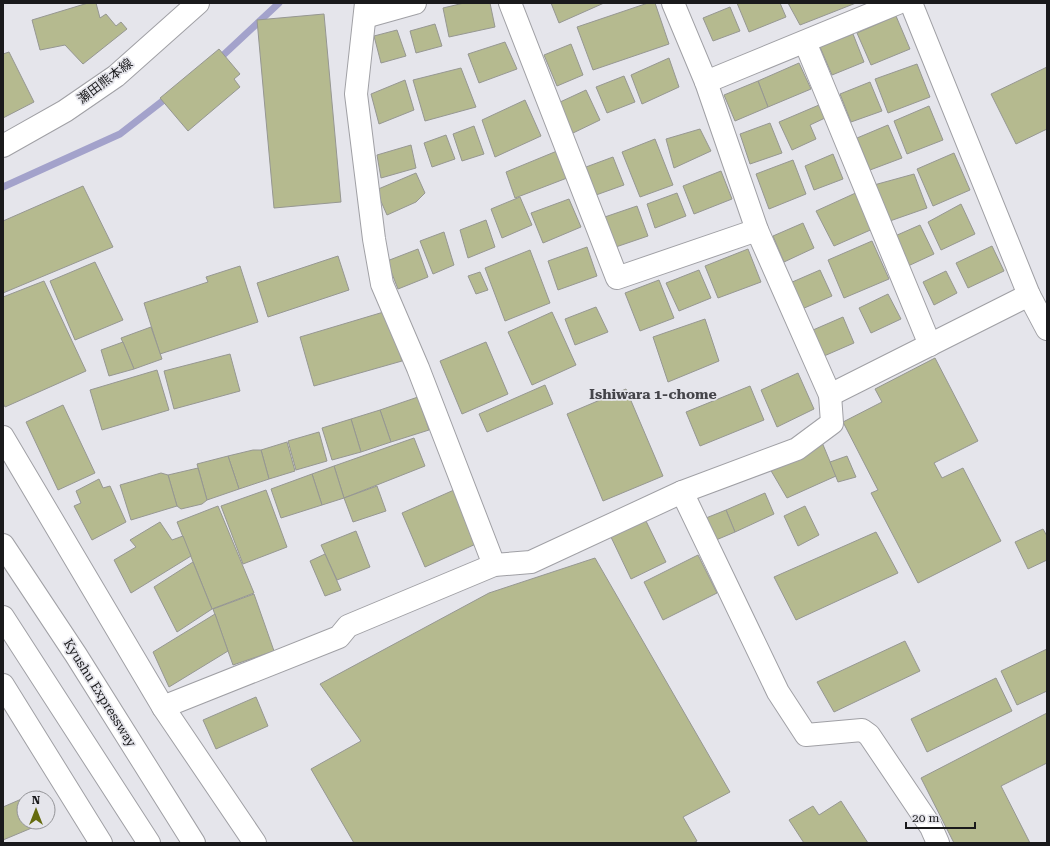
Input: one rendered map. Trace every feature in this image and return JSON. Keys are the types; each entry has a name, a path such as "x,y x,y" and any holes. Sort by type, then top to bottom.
{"main road":[{"name":"瀬田熊本線","path":"3,146 65,111 116,76 198,3"},
{"path":"415,3 366,10 356,94 374,239 382,284 418,368 494,565"},
{"path":"510,3 617,278 757,230"},
{"path":"163,707 340,637 348,626 494,565 531,562 682,492 797,449 832,423 830,395 757,230 706,82 673,3"},
{"path":"706,82 898,3"},
{"path":"911,3 1029,295 1047,329"},
{"path":"804,42 930,345"},
{"path":"830,395 1029,295"},
{"path":"3,437 163,707 255,843"},
{"path":"682,492 778,692 806,735 862,730 868,735 931,827 938,843"},
{"name":"Kyushu Expressway","path":"3,545 76,655 194,843"},
{"path":"3,617 149,843"},
{"path":"3,685 101,843"}],"building":[{"path":"88,3 96,3 100,18 106,14 116,26 121,22 127,29 83,64 65,45 40,50 32,20"},
{"path":"464,3 490,3 495,27 449,37 443,8"},
{"path":"551,3 604,3 559,23"},
{"path":"648,3 655,3 669,44 593,70 577,27"},
{"path":"737,3 780,3 786,17 749,32"},
{"path":"788,3 856,3 800,25"},
{"path":"730,7 740,31 713,41 703,18"},
{"path":"324,14 341,202 274,208 257,20"},
{"path":"896,16 910,49 871,65 857,33"},
{"path":"435,24 442,46 416,53 410,31"},
{"path":"397,30 406,56 381,63 374,36"},
{"path":"853,34 864,62 832,75 820,47"},
{"path":"505,42 517,69 479,83 468,54"},
{"path":"571,44 583,75 557,86 544,55"},
{"path":"219,49 240,74 234,79 240,87 188,131 160,98"},
{"path":"9,52 34,102 3,118 3,54"},
{"path":"669,58 679,87 642,104 631,75"},
{"path":"799,63 811,89 768,107 758,81"},
{"path":"917,64 930,97 888,113 875,79"},
{"path":"1047,67 1047,129 1016,144 991,94"},
{"path":"461,68 476,107 425,121 413,80"},
{"path":"624,76 635,102 607,113 596,87"},
{"path":"405,80 414,110 379,124 371,94"},
{"path":"758,81 768,107 735,121 724,95"},
{"path":"870,82 882,111 851,122 840,94"},
{"path":"586,90 600,120 573,133 558,103"},
{"path":"525,100 541,136 495,157 482,120"},
{"path":"819,105 825,118 810,125 816,139 792,150 779,122"},
{"path":"929,106 943,140 907,154 894,121"},
{"path":"770,123 782,153 750,164 740,134"},
{"path":"888,125 902,158 870,170 857,138"},
{"path":"474,126 484,154 462,161 453,134"},
{"path":"700,129 711,151 674,168 666,139"},
{"path":"446,135 455,159 432,167 424,143"},
{"path":"655,139 673,185 640,197 622,152"},
{"path":"411,145 416,168 381,178 377,155"},
{"path":"557,151 567,178 515,198 506,172"},
{"path":"954,153 970,190 933,206 917,169"},
{"path":"833,154 843,179 814,190 805,166"},
{"path":"613,157 624,185 596,195 586,167"},
{"path":"793,160 806,194 769,209 756,174"},
{"path":"721,171 732,199 694,214 683,186"},
{"path":"416,173 425,193 416,202 387,215 376,190"},
{"path":"914,174 927,208 887,222 874,185"},
{"path":"83,186 113,247 3,293 3,221"},
{"path":"860,191 875,228 834,246 816,211"},
{"path":"677,193 686,216 655,228 647,204"},
{"path":"520,197 532,225 502,238 491,209"},
{"path":"569,199 581,227 543,243 531,213"},
{"path":"961,204 975,234 941,250 928,222"},
{"path":"637,206 648,236 607,250 596,220"},
{"path":"486,220 495,247 468,258 460,230"},
{"path":"803,223 814,248 784,262 773,236"},
{"path":"920,225 934,254 908,266 895,236"},
{"path":"444,232 454,265 433,274 420,241"},
{"path":"872,241 889,279 844,298 828,260"},
{"path":"992,246 1004,271 968,288 956,263"},
{"path":"587,247 597,276 558,290 548,261"},
{"path":"418,249 428,277 398,289 387,261"},
{"path":"748,249 761,282 718,298 705,266"},
{"path":"530,250 550,303 505,321 485,268"},
{"path":"338,256 349,290 268,317 257,283"},
{"path":"95,262 123,320 75,340 50,281"},
{"path":"240,266 258,322 160,354 144,303 208,282 206,277"},
{"path":"699,270 711,298 679,311 666,283"},
{"path":"820,270 832,296 802,309 790,283"},
{"path":"946,271 957,293 934,305 923,282"},
{"path":"480,272 488,290 476,294 468,276"},
{"path":"659,280 674,318 640,331 625,293"},
{"path":"44,281 86,371 5,407 3,403 3,297"},
{"path":"888,294 901,319 871,333 859,308"},
{"path":"596,307 608,332 575,345 565,319"},
{"path":"387,311 402,361 314,386 300,337"},
{"path":"552,312 576,365 532,385 508,332"},
{"path":"843,317 854,343 824,356 813,330"},
{"path":"705,319 719,361 668,382 653,337"},
{"path":"151,327 162,359 134,369 121,338"},
{"path":"123,342 134,369 109,376 101,350"},
{"path":"486,342 508,394 462,414 440,361"},
{"path":"230,354 240,391 174,409 164,371"},
{"path":"935,358 978,441 934,463 942,478 963,468 1001,541 918,583 871,493 878,490 843,422 882,402 875,389"},
{"path":"157,370 169,410 102,430 90,390"},
{"path":"798,373 814,409 777,427 761,390"},
{"path":"545,385 553,404 487,432 479,414"},
{"path":"750,386 764,420 700,446 686,412"},
{"path":"626,389 663,476 603,501 567,414"},
{"path":"418,397 429,430 391,442 380,410"},
{"path":"63,405 95,473 58,490 26,422"},
{"path":"380,410 391,442 361,452 351,419"},
{"path":"351,419 361,452 332,460 322,428"},
{"path":"319,432 327,461 296,470 288,441"},
{"path":"414,438 425,466 344,498 334,466"},
{"path":"821,440 836,476 787,498 770,469"},
{"path":"287,442 295,471 269,479 261,450"},
{"path":"253,450 261,450 269,479 239,489 228,456"},
{"path":"228,456 239,489 207,500 197,464"},
{"path":"847,456 856,477 838,482 830,462"},
{"path":"334,466 344,498 322,505 312,474"},
{"path":"198,468 207,500 202,504 181,509 177,506 168,475"},
{"path":"161,473 168,475 177,506 131,520 120,485"},
{"path":"312,474 322,505 281,518 271,489"},
{"path":"99,479 103,488 110,486 126,522 92,540 74,506 81,503 76,491"},
{"path":"377,486 386,511 353,522 344,498"},
{"path":"266,490 287,547 243,564 221,506"},
{"path":"454,490 478,543 425,567 402,513"},
{"path":"765,493 774,514 735,532 726,510"},
{"path":"218,506 254,593 212,609 177,522"},
{"path":"805,506 819,535 798,546 784,516"},
{"path":"726,510 735,532 716,540 706,518"},
{"path":"645,519 666,562 631,579 610,535"},
{"path":"160,522 172,540 183,536 191,556 131,593 114,560 136,547 130,540"},
{"path":"1043,529 1047,536 1047,560 1028,569 1015,542"},
{"path":"356,531 370,567 337,580 321,545"},
{"path":"876,532 898,573 796,620 774,577"},
{"path":"325,554 341,590 325,596 310,561"},
{"path":"698,555 717,593 663,620 644,582"},
{"path":"595,558 730,792 683,817 697,841 693,843 354,843 311,769 361,741 320,684 489,593"},
{"path":"193,562 212,609 177,632 154,587"},
{"path":"254,594 274,651 233,665 213,609"},
{"path":"215,614 228,651 169,687 153,652"},
{"path":"905,641 920,671 834,712 817,682"},
{"path":"1047,649 1047,691 1017,705 1001,671"},
{"path":"996,678 1012,711 927,752 911,719"},
{"path":"256,697 268,726 216,749 203,720"},
{"path":"1047,713 1047,763 1001,786 1030,843 954,843 921,778"},
{"path":"16,801 16,830 27,830 3,840 3,807"},
{"path":"841,801 868,843 804,843 789,820 813,806 819,815"}],"waterway":[{"path":"218,60 279,3"},
{"path":"3,187 120,134 169,96"}],"district":[{"name":"Ishiwara 1-chome","path":"653,394"}]}
